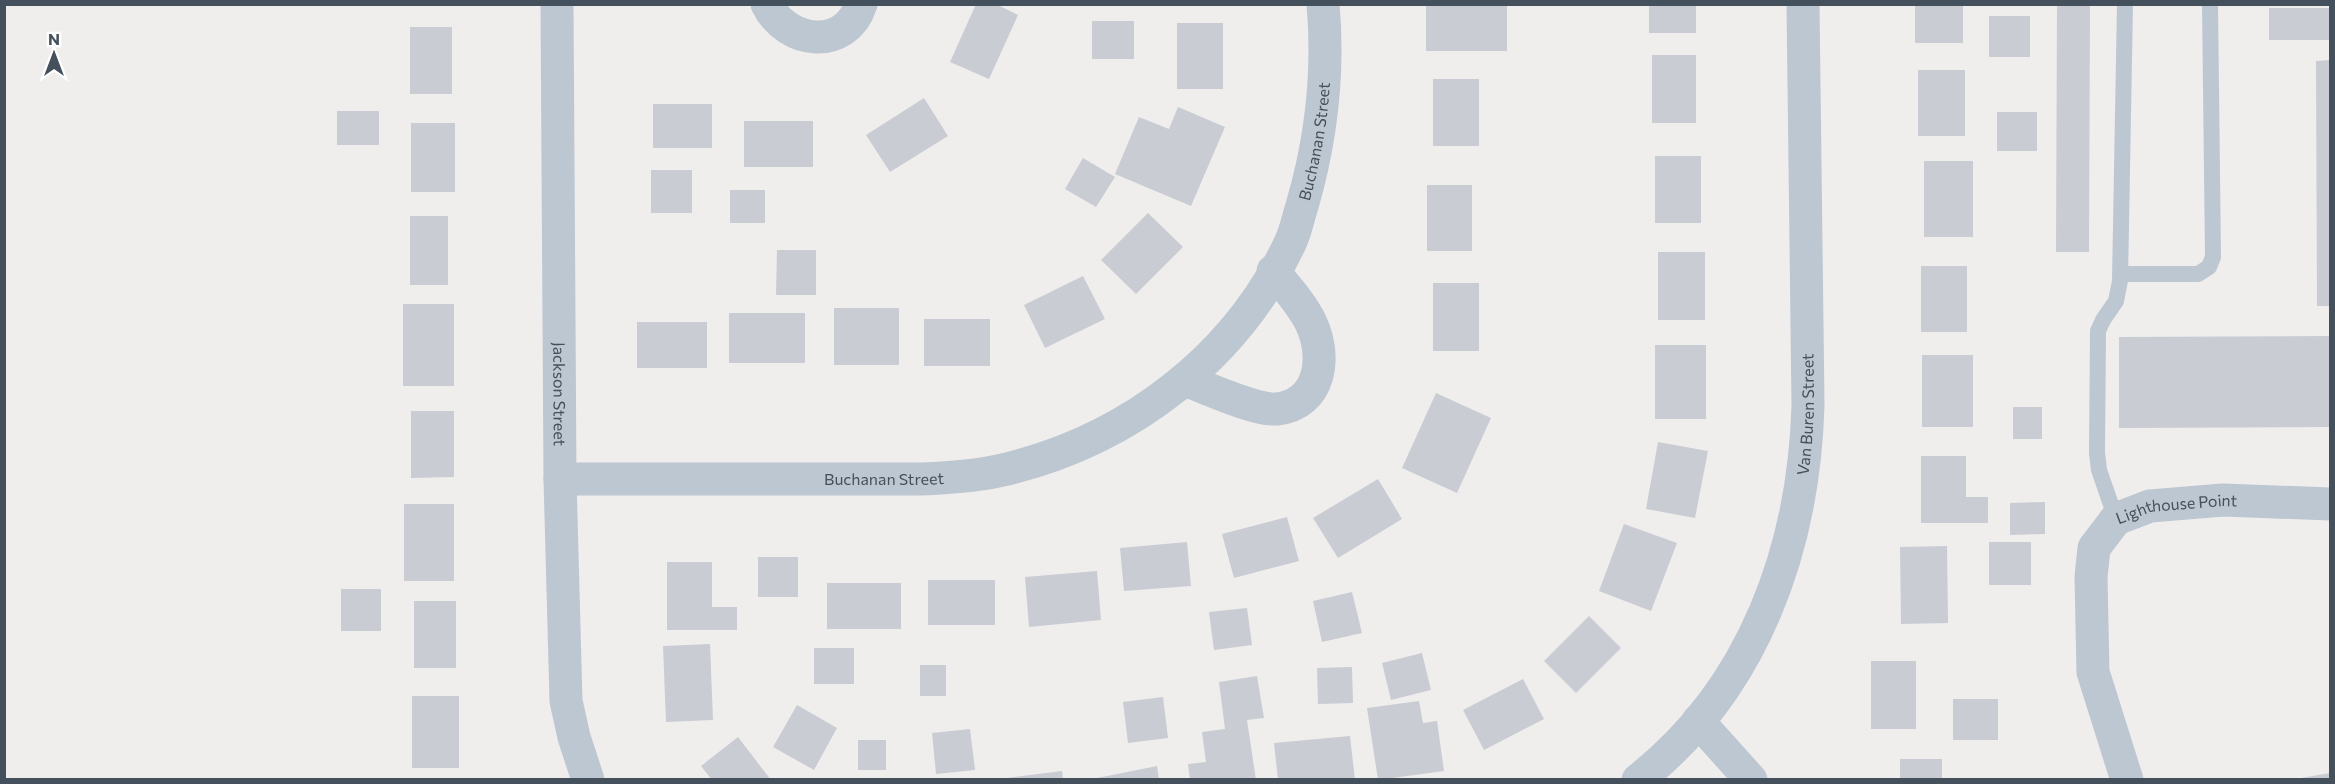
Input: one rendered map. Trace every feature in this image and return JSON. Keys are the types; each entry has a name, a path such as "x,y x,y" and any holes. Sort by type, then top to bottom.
{"street":[{"name":"Jackson Street","path":"557,4 560,479 566,701 574,737 588,780"},
{"path":"768,4 776,20 789,31 805,37 822,37 838,32 851,22 861,4"},
{"name":"Buchanan Street","path":"560,479 966,477 1006,470 1058,454 1095,439 1136,416 1185,380 1224,342 1257,300 1292,240 1311,175 1323,97 1325,34 1323,4"},
{"name":"Van Buren Street","path":"1638,780 1651,770 1698,721 1751,644 1769,604 1792,535 1801,493 1807,449 1808,405 1803,4"},
{"path":"1185,380 1259,407 1276,409 1299,402 1315,386 1319,367 1318,343 1312,324 1302,306 1274,272"},
{"name":"Lighthouse Point","path":"2127,780 2094,672 2091,577 2094,548 2116,519 2150,506 2223,500 2331,504"},
{"path":"1698,721 1751,780"}],"lane":[{"path":"2116,519 2099,470 2097,453 2098,332 2116,301 2120,274 2125,4"},
{"path":"2120,274 2198,274 2209,267 2212,258 2210,4"}],"building":[{"path":"976,4 996,4 1018,15 989,79 950,62"},
{"path":"1426,4 1507,4 1507,51 1426,51"},
{"path":"1649,4 1696,4 1696,33 1649,33"},
{"path":"1915,4 1963,4 1963,43 1915,43"},
{"path":"2057,4 2090,4 2089,252 2056,252"},
{"path":"2269,8 2330,8 2330,40 2269,40"},
{"path":"1989,16 2030,16 2030,57 1989,57"},
{"path":"1092,21 1134,21 1134,59 1092,59"},
{"path":"1177,23 1223,23 1223,89 1177,89"},
{"path":"410,27 452,27 452,94 410,94"},
{"path":"1652,55 1696,55 1696,123 1652,123"},
{"path":"2330,60 2330,306 2317,306 2316,61"},
{"path":"1918,70 1965,70 1965,136 1918,136"},
{"path":"1433,79 1479,79 1479,146 1433,146"},
{"path":"924,98 948,136 890,172 866,135"},
{"path":"653,104 712,104 712,148 653,148"},
{"path":"1178,107 1225,127 1191,206 1115,174 1139,117 1169,129"},
{"path":"337,111 379,111 379,145 337,145"},
{"path":"1997,112 2037,112 2037,151 1997,151"},
{"path":"744,121 813,121 813,167 744,167"},
{"path":"411,123 455,123 455,192 411,192"},
{"path":"1655,156 1701,156 1701,223 1655,223"},
{"path":"1083,158 1115,177 1096,207 1065,189"},
{"path":"1924,161 1973,161 1973,237 1924,237"},
{"path":"651,170 692,170 692,213 651,213"},
{"path":"1427,185 1472,185 1472,251 1427,251"},
{"path":"730,190 765,190 765,223 730,223"},
{"path":"1148,213 1183,247 1136,294 1101,260"},
{"path":"410,216 448,216 448,285 410,285"},
{"path":"777,250 816,250 816,295 776,295"},
{"path":"1658,252 1705,252 1705,320 1658,320"},
{"path":"1921,266 1967,266 1967,332 1921,332"},
{"path":"1083,276 1105,319 1045,348 1024,305"},
{"path":"1433,283 1479,283 1479,351 1433,351"},
{"path":"403,304 454,304 454,386 403,386"},
{"path":"834,308 899,308 899,365 834,365"},
{"path":"729,313 805,313 805,363 729,363"},
{"path":"924,319 990,319 990,366 924,366"},
{"path":"637,322 707,322 707,368 637,368"},
{"path":"2330,336 2330,427 2119,428 2119,337"},
{"path":"1655,345 1706,345 1706,419 1655,419"},
{"path":"1922,355 1973,355 1973,427 1922,427"},
{"path":"1436,393 1491,418 1457,493 1402,468"},
{"path":"2013,407 2042,407 2042,439 2013,439"},
{"path":"411,411 454,411 454,477 411,478"},
{"path":"1658,442 1708,451 1695,518 1646,509"},
{"path":"1921,456 1966,456 1966,497 1988,497 1988,523 1921,523"},
{"path":"1378,479 1402,519 1338,558 1313,518"},
{"path":"2045,502 2045,534 2010,535 2010,503"},
{"path":"404,504 454,504 454,581 404,581"},
{"path":"1287,517 1299,561 1234,578 1222,534"},
{"path":"1624,524 1677,543 1651,611 1599,591"},
{"path":"1187,542 1191,586 1124,591 1120,548"},
{"path":"1989,542 2031,542 2031,585 1989,585"},
{"path":"1947,546 1948,623 1901,624 1900,547"},
{"path":"758,557 798,557 798,597 758,597"},
{"path":"667,562 712,562 712,607 737,607 737,630 667,630"},
{"path":"1097,571 1101,620 1029,627 1025,577"},
{"path":"928,580 995,580 995,625 928,625"},
{"path":"827,583 901,583 901,629 827,629"},
{"path":"341,589 381,589 381,631 341,631"},
{"path":"1352,592 1362,633 1322,642 1313,601"},
{"path":"414,601 456,601 456,668 414,668"},
{"path":"1247,608 1252,645 1214,650 1209,612"},
{"path":"1589,616 1621,648 1576,693 1544,661"},
{"path":"710,644 713,720 666,722 663,646"},
{"path":"814,648 854,648 854,684 814,684"},
{"path":"1422,653 1431,690 1391,700 1382,663"},
{"path":"1871,661 1916,661 1916,729 1871,729"},
{"path":"920,665 946,665 946,696 920,696"},
{"path":"1352,667 1353,703 1318,704 1317,668"},
{"path":"1257,676 1264,718 1247,720 1256,780 1190,780 1188,764 1206,762 1202,732 1225,729 1219,682"},
{"path":"1523,679 1544,719 1484,750 1463,710"},
{"path":"412,696 459,696 459,768 412,768"},
{"path":"1163,697 1168,738 1128,743 1123,702"},
{"path":"1953,699 1998,699 1998,740 1953,740"},
{"path":"1419,701 1423,723 1437,721 1444,771 1378,780 1367,708"},
{"path":"797,705 837,728 814,770 773,747"},
{"path":"970,729 975,770 936,774 932,733"},
{"path":"1350,736 1355,780 1278,780 1274,743"},
{"path":"738,737 771,780 712,780 701,766"},
{"path":"858,740 886,740 886,770 858,770"},
{"path":"1900,759 1942,759 1942,780 1900,780"},
{"path":"1157,766 1159,780 1097,780 1097,778"},
{"path":"1062,771 1063,780 1007,780 1007,778"},
{"path":"2330,773 2330,780 2301,780 2301,778"}]}
